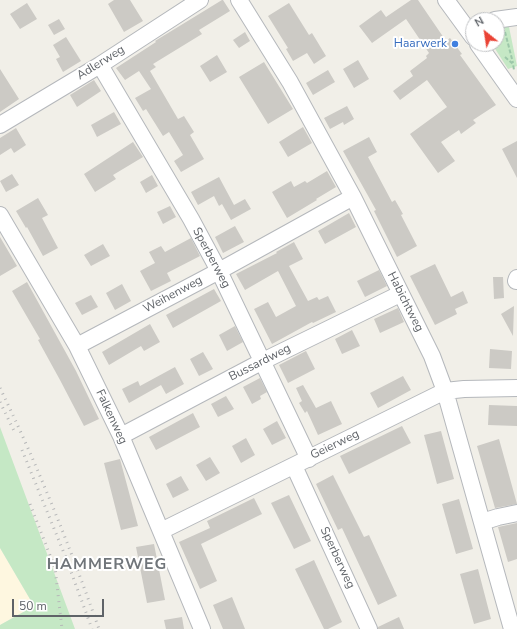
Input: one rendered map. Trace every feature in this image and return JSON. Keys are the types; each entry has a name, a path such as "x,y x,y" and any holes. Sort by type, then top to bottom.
{"street":[{"name":"Adlerweg","path":"0,125 100,65 200,0"},
{"name":"Habichtweg","path":"239,0 290,82 354,197 400,294 432,356 445,391 512,629"},
{"path":"446,0 465,25"},
{"path":"485,52 517,99"},
{"name":"Sperberweg","path":"100,65 191,219 219,271 309,458"},
{"name":"Weihenweg","path":"77,346 219,271 354,197"},
{"name":"Falkenweg","path":"0,215 77,346 121,436 202,629"},
{"name":"Bussardweg","path":"121,436 263,361 400,294"},
{"name":"Geierweg","path":"161,531 445,391 464,388 517,388"},
{"name":"Sperberweg","path":"294,466 369,629"},
{"path":"482,522 517,513"}],"path":[{"path":"505,29 513,64"}],"shaded area":[{"path":"0,548 34,606 0,625"}],"green space":[{"path":"508,22 517,66 508,69 497,52 505,52 505,23"},
{"path":"0,427 75,629 0,629 0,625 34,606 0,548"}],"building":[{"path":"114,0 130,0 143,21 124,32 108,4"},
{"path":"222,0 230,11 199,30 202,34 153,64 156,67 150,71 178,119 184,116 194,132 190,135 204,159 181,172 174,161 183,155 169,132 163,136 146,109 143,111 135,98 151,89 139,71 125,80 116,68 156,42 155,41"},
{"path":"411,0 418,0 446,41 450,38 462,54 460,55 496,105 473,120 476,123 461,134 459,130 441,142 455,161 438,173 410,134 447,107 427,80 400,100 393,91 413,76 410,71 427,58 426,56 429,53 406,19 372,43 359,26 381,10 386,17"},
{"path":"27,3 37,19 20,29 10,14"},
{"path":"289,3 309,35 312,33 326,56 314,64 307,53 293,61 286,49 288,48 268,16"},
{"path":"59,19 65,29 54,35 48,25"},
{"path":"245,32 250,41 239,48 233,40"},
{"path":"66,37 81,61 63,72 56,59 60,57 53,45"},
{"path":"217,55 227,72 210,82 200,66"},
{"path":"358,60 369,79 354,88 343,69"},
{"path":"264,62 293,109 268,124 239,77"},
{"path":"0,69 19,99 0,112"},
{"path":"328,70 335,82 313,95 306,83"},
{"path":"94,80 101,91 77,107 70,95"},
{"path":"347,106 354,119 344,125 343,122 330,129 324,118"},
{"path":"114,112 121,124 97,137 91,125"},
{"path":"303,127 312,143 288,157 279,142"},
{"path":"16,128 26,145 14,153 11,148 0,155 0,138"},
{"path":"369,137 377,152 368,157 392,202 395,200 403,214 401,215 417,246 397,257 374,211 376,210 343,151"},
{"path":"517,141 517,178 502,149"},
{"path":"133,142 143,157 113,175 116,179 95,192 84,174"},
{"path":"327,171 336,187 287,218 272,192 291,181 294,187 305,181 307,183"},
{"path":"12,174 19,185 6,192 0,181"},
{"path":"152,175 158,186 146,193 140,182"},
{"path":"219,177 234,205 245,199 251,209 231,220 222,204 219,206 214,196 198,205 191,192"},
{"path":"38,198 48,215 42,218 58,248 43,256 27,227 26,228 16,211"},
{"path":"170,206 176,217 163,224 157,212"},
{"path":"349,213 356,227 325,244 318,231"},
{"path":"235,226 244,242 223,253 215,237"},
{"path":"0,237 17,266 0,276"},
{"path":"191,238 200,256 167,273 171,281 151,291 140,271 155,263 149,252 161,246 165,252"},
{"path":"294,242 303,259 289,266 308,301 317,297 319,300 328,296 336,312 313,323 312,322 272,344 254,309 268,302 276,317 296,306 278,271 245,290 236,274 277,253 276,252"},
{"path":"103,244 110,256 91,266 84,255"},
{"path":"435,264 451,297 463,291 468,303 455,309 457,314 435,325 410,276"},
{"path":"379,270 387,286 365,297 357,281"},
{"path":"493,277 503,277 504,298 494,299"},
{"path":"27,282 76,371 99,419 84,426 38,340 40,339 12,291"},
{"path":"122,284 131,301 115,310 106,293"},
{"path":"214,289 221,301 173,328 166,315"},
{"path":"91,295 98,307 82,315 75,303"},
{"path":"514,306 513,336 501,314"},
{"path":"398,308 404,322 380,333 374,319"},
{"path":"150,324 160,342 144,351 141,346 109,365 102,352"},
{"path":"235,326 243,342 227,351 219,335"},
{"path":"352,330 360,346 342,354 335,339"},
{"path":"490,349 512,351 511,369 489,368"},
{"path":"306,351 315,369 288,383 279,365"},
{"path":"203,352 213,369 199,376 190,359"},
{"path":"175,367 184,384 166,394 161,385 129,403 122,389 138,381 140,386"},
{"path":"403,376 411,390 378,408 370,393"},
{"path":"260,378 267,392 260,396 261,399 252,404 243,387"},
{"path":"303,385 316,408 331,401 342,424 318,435 307,411 305,413 299,403 302,401 296,388"},
{"path":"226,396 234,409 218,417 211,404"},
{"path":"489,405 517,406 517,426 488,425"},
{"path":"193,413 200,427 156,450 149,437"},
{"path":"277,421 286,438 272,445 263,429"},
{"path":"402,426 411,443 349,474 340,456"},
{"path":"441,431 454,479 437,484 424,435"},
{"path":"246,438 255,455 241,463 232,446"},
{"path":"499,439 517,504 495,508 477,446"},
{"path":"210,457 220,473 206,481 196,465"},
{"path":"120,459 138,526 121,530 104,463"},
{"path":"333,475 364,537 369,535 397,596 378,605 342,528 338,530 316,484"},
{"path":"181,476 189,490 173,498 166,484"},
{"path":"289,495 311,541 294,549 271,503"},
{"path":"254,498 262,514 201,544 217,581 200,589 179,542 210,528 207,521"},
{"path":"459,499 473,549 456,554 442,504"},
{"path":"517,523 517,559 508,562 498,527"},
{"path":"154,544 165,600 147,603 136,547"},
{"path":"314,560 342,622 328,629 324,629 295,569"},
{"path":"478,569 491,619 474,624 460,574"},
{"path":"232,597 245,629 223,629 213,605"},
{"path":"182,617 184,629 166,629 164,620"},
{"path":"399,617 404,629 378,629 378,627"}],"railway":[{"path":"0,388 53,507 99,629"},
{"path":"0,402 15,433"},
{"path":"22,450 66,558 92,629"},
{"path":"30,504 55,568 62,629"}],"place":[{"name":"Haarwerk","path":"455,44"}],"district":[{"name":"HAMMERWEG","path":"107,565"}]}
